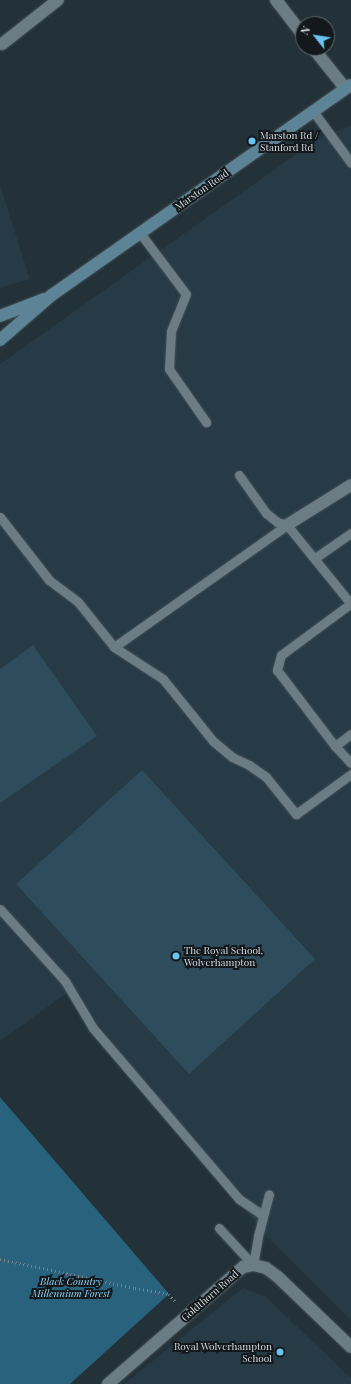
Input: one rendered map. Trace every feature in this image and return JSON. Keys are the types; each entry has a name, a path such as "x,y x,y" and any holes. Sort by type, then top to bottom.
{"street":[{"path":"2,44 58,0"},
{"path":"276,0 295,25"},
{"path":"320,56 348,87"},
{"name":"Marston Road","path":"0,340 52,295 348,87"},
{"name":"Marston Road","path":"0,316 52,295"},
{"path":"287,526 351,485"},
{"path":"253,1265 266,1268 278,1277 351,1347"},
{"name":"Goldthorn Road","path":"108,1384 243,1267 253,1265"}],"lane":[{"path":"313,111 351,163"},
{"path":"140,233 186,294 171,332 169,369 206,422"},
{"path":"239,475 266,513 277,522 287,526 315,558 351,604 281,655 277,670 335,746 351,763"},
{"path":"0,517 49,580 78,602 114,647 163,680 213,741 232,757 249,765 266,777 296,814 351,774"},
{"path":"114,647 287,526"},
{"path":"315,558 351,532"},
{"path":"335,746 351,734"},
{"path":"0,909 65,981 92,1028 239,1199 263,1215"},
{"path":"253,1265 263,1215 269,1194"},
{"path":"220,1228 253,1265"}],"path":[{"path":"0,1259 169,1294 177,1302"}],"shaded area":[{"path":"351,125 351,1320 267,1237 71,990 0,1041 0,364 316,140"},
{"path":"0,185 30,279 0,288"},
{"path":"33,645 97,736 0,803 0,669"},
{"path":"142,770 315,959 189,1074 16,884"},
{"path":"243,1288 266,1297 351,1378 351,1384 124,1384"}],"green space":[{"name":"Black Country Millennium Forest","path":"0,1097 169,1294 70,1384 0,1384"}],"place":[{"name":"Marston Rd / Stanford Rd","path":"252,141"},
{"name":"The Royal School, Wolverhampton","path":"176,956"},
{"name":"Royal Wolverhampton School","path":"280,1352"}]}
